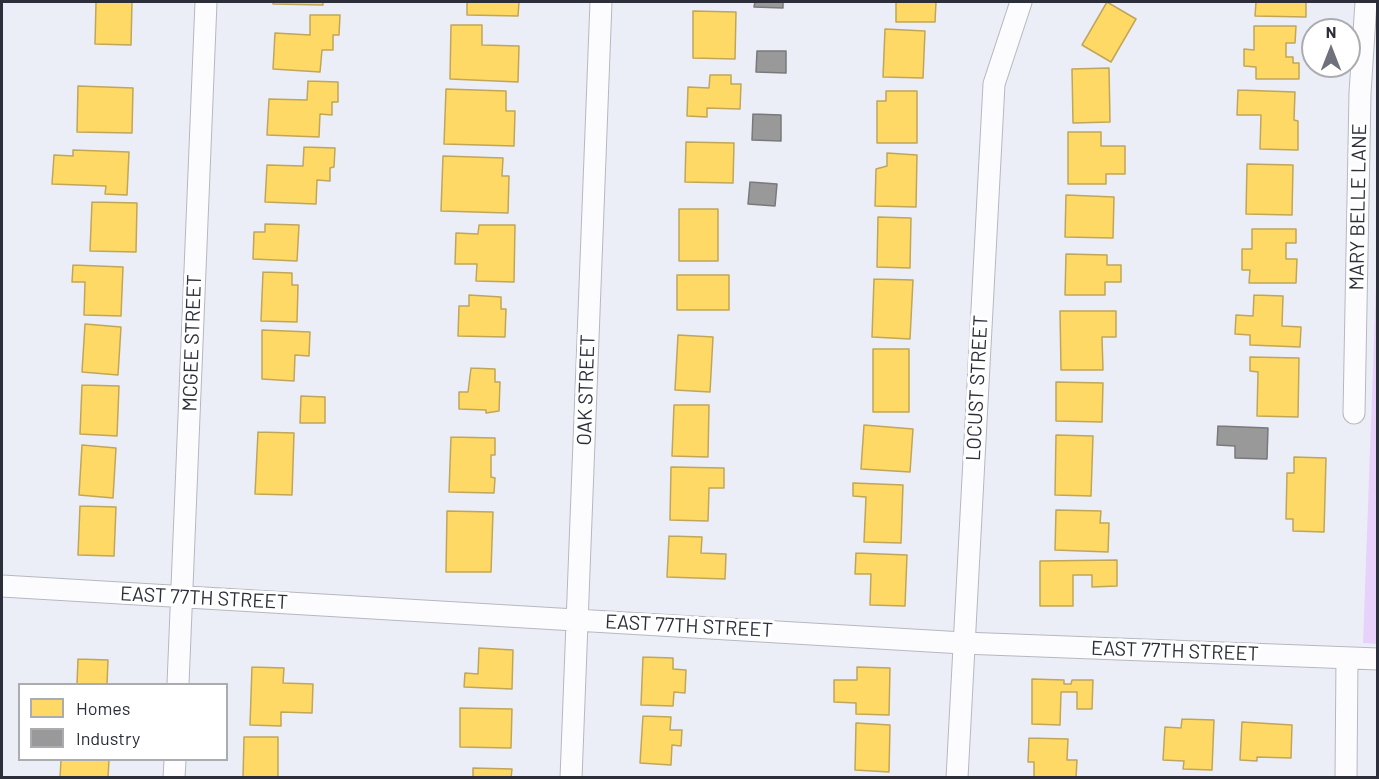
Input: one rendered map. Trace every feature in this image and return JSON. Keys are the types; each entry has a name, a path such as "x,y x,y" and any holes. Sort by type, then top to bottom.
{"street":[{"name":"MCGEE STREET","path":"178,683 206,2"},
{"name":"OAK STREET","path":"571,777 601,2"},
{"name":"LOCUST STREET","path":"957,777 994,84 1021,2"},
{"name":"MARY BELLE LANE","path":"1354,413 1360,93 1366,2"},
{"name":"EAST 77TH STREET","path":"2,586 963,643 1377,659"},
{"path":"1346,777 1347,658"},
{"path":"174,777 175,761"}],"shaded area":[{"path":"1377,257 1378,644 1363,643"}],"building: Homes":[{"path":"96,2 132,2 131,45 95,44"},
{"path":"273,2 323,2 323,5 273,4"},
{"path":"467,2 519,2 518,16 467,15"},
{"path":"896,2 936,2 935,22 896,22"},
{"path":"1107,2 1136,19 1111,62 1082,45"},
{"path":"1256,2 1306,2 1306,17 1255,16"},
{"path":"693,11 736,12 735,59 693,58"},
{"path":"310,15 340,15 339,35 333,35 333,50 322,50 320,72 273,69 275,33 310,35"},
{"path":"451,25 482,25 482,45 519,46 518,82 450,79"},
{"path":"1254,26 1296,26 1295,43 1286,43 1286,57 1293,57 1293,63 1299,63 1299,79 1256,79 1256,67 1244,66 1244,49 1254,50"},
{"path":"885,29 925,31 923,78 883,77"},
{"path":"1109,68 1110,122 1073,123 1072,69"},
{"path":"710,75 731,75 731,84 741,84 740,109 707,108 707,117 687,116 688,87 709,88"},
{"path":"308,81 338,82 338,102 332,102 332,115 320,114 319,137 267,135 269,99 307,100"},
{"path":"78,86 133,88 132,133 77,132"},
{"path":"446,89 506,91 506,111 515,111 514,146 444,144"},
{"path":"1238,90 1295,92 1294,120 1298,121 1298,150 1260,149 1261,115 1237,115"},
{"path":"886,91 917,91 917,143 877,143 877,101 886,101"},
{"path":"1068,132 1101,132 1101,146 1125,146 1125,174 1106,174 1106,184 1068,184"},
{"path":"686,142 734,143 733,183 685,182"},
{"path":"304,147 335,148 334,167 330,168 330,181 317,180 316,204 265,202 267,165 303,166"},
{"path":"73,150 129,152 127,195 105,194 106,186 52,184 54,155 73,156"},
{"path":"887,153 917,155 916,207 875,206 876,169 887,166"},
{"path":"443,156 503,158 502,176 509,176 508,213 441,211"},
{"path":"1247,164 1293,165 1292,215 1246,214"},
{"path":"1066,195 1114,197 1113,238 1065,237"},
{"path":"92,202 137,203 136,252 90,251"},
{"path":"679,209 718,209 718,261 679,261"},
{"path":"878,217 911,218 910,268 877,267"},
{"path":"265,224 299,225 297,261 253,259 254,232 265,232"},
{"path":"479,225 515,225 514,282 476,281 477,264 455,264 456,233 478,234"},
{"path":"1252,229 1296,229 1296,243 1286,243 1286,259 1297,259 1296,283 1249,283 1250,270 1242,270 1242,249 1252,249"},
{"path":"1066,254 1107,255 1107,265 1121,265 1121,282 1105,282 1105,295 1065,295"},
{"path":"73,265 123,267 121,316 84,315 85,282 72,282"},
{"path":"263,272 292,273 292,285 298,285 297,322 261,321"},
{"path":"677,275 729,275 729,310 677,310"},
{"path":"874,279 913,280 910,339 872,337"},
{"path":"469,295 501,297 501,309 506,309 505,337 458,336 459,306 469,306"},
{"path":"1254,295 1283,296 1282,326 1301,327 1300,347 1250,345 1250,335 1235,334 1236,315 1253,316"},
{"path":"1060,311 1116,311 1116,337 1102,337 1103,370 1061,370"},
{"path":"85,324 121,327 118,375 82,372"},
{"path":"262,330 310,332 309,356 295,355 294,381 262,379"},
{"path":"678,335 713,337 710,392 675,390"},
{"path":"873,349 909,349 909,412 873,412"},
{"path":"1250,357 1299,358 1298,417 1257,416 1258,372 1250,371"},
{"path":"471,368 495,369 495,382 500,382 499,411 486,413 486,410 459,409 459,392 468,392"},
{"path":"1056,382 1103,383 1102,422 1056,421"},
{"path":"82,385 119,386 117,436 80,434"},
{"path":"301,396 325,397 325,423 300,423"},
{"path":"674,405 709,405 708,457 672,456"},
{"path":"864,425 913,429 910,472 861,469"},
{"path":"258,432 294,433 292,495 255,494"},
{"path":"1056,435 1093,436 1091,496 1055,495"},
{"path":"451,437 495,438 495,455 491,455 491,477 495,478 494,493 449,492"},
{"path":"82,445 116,448 113,498 79,495"},
{"path":"1294,457 1326,458 1324,532 1293,531 1293,519 1286,519 1287,473 1294,473"},
{"path":"671,467 724,468 724,488 709,488 708,521 670,520"},
{"path":"853,483 903,485 901,543 864,542 866,497 853,496"},
{"path":"80,506 116,507 114,556 78,555"},
{"path":"1056,510 1101,511 1100,523 1109,523 1108,552 1055,550"},
{"path":"447,511 493,512 491,572 446,572"},
{"path":"669,536 702,537 701,553 726,554 725,579 667,577"},
{"path":"856,553 907,555 905,606 870,605 871,574 855,574"},
{"path":"1117,560 1117,586 1092,587 1092,575 1073,575 1073,606 1040,606 1040,561"},
{"path":"479,648 513,650 512,689 464,687 465,673 478,674"},
{"path":"643,657 673,658 673,669 686,670 685,693 674,692 673,706 641,705"},
{"path":"78,659 108,660 107,683 77,683"},
{"path":"252,667 284,668 283,683 313,684 312,713 281,712 281,726 250,725"},
{"path":"857,667 890,668 889,715 856,714 856,703 834,702 834,680 857,680"},
{"path":"1032,679 1064,680 1064,684 1071,684 1072,680 1093,680 1092,709 1077,709 1077,692 1061,692 1060,725 1032,724"},
{"path":"460,708 512,709 511,748 460,747"},
{"path":"643,716 671,717 670,730 682,730 681,746 672,745 671,765 640,763"},
{"path":"1182,719 1214,720 1212,770 1183,769 1184,761 1163,760 1165,727 1181,728"},
{"path":"1242,722 1292,725 1291,758 1257,757 1257,761 1240,760"},
{"path":"856,723 890,725 889,772 855,770"},
{"path":"244,737 278,737 278,778 243,778"},
{"path":"1029,738 1068,739 1067,760 1077,760 1076,778 1034,778 1034,762 1028,762"},
{"path":"61,761 109,761 108,778 60,778"},
{"path":"473,768 512,769 511,778 473,778"}],"building: Industry":[{"path":"755,2 783,2 783,8 754,7"},
{"path":"757,51 786,51 786,73 756,72"},
{"path":"753,114 781,115 781,141 752,140"},
{"path":"750,182 777,184 775,206 748,204"},
{"path":"1218,426 1268,428 1267,459 1235,458 1235,446 1217,445"}]}
